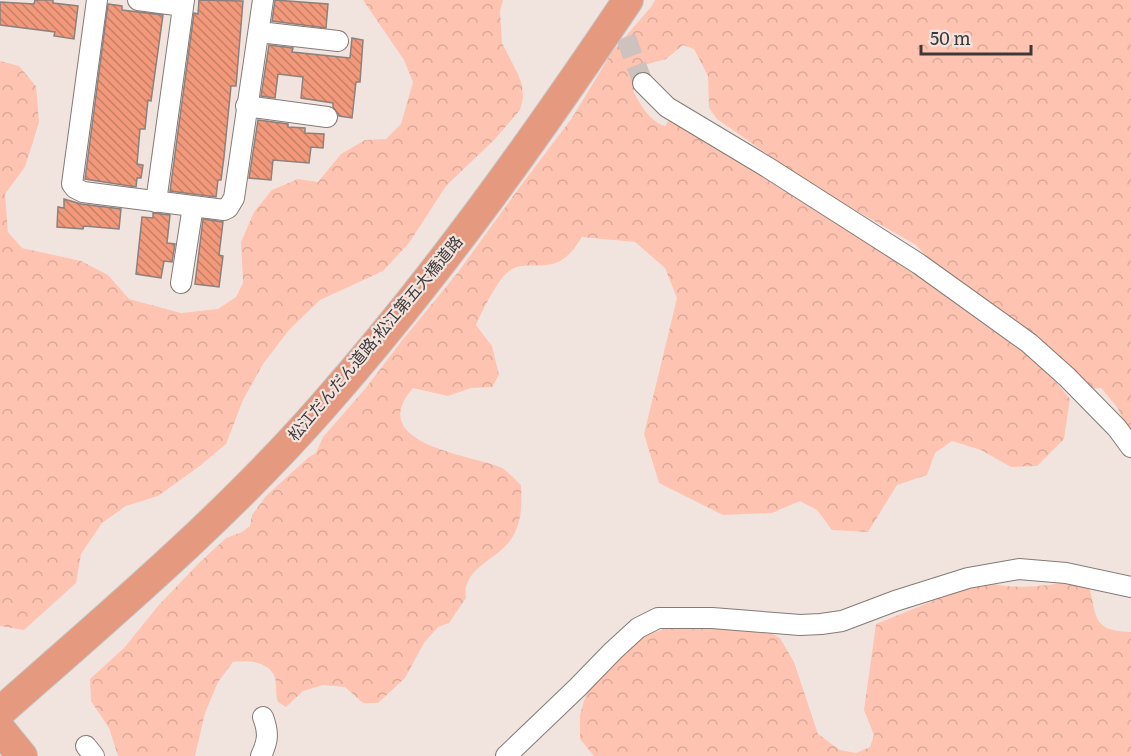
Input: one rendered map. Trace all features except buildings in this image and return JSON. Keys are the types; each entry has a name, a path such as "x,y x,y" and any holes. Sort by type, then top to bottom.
{"highway":[{"name":"松江だんだん道路;松江第五大橋道路","path":"0,712 182,550 323,406 476,216 572,85 628,0"},
{"path":"0,729 22,756"}],"street":[{"path":"97,0 72,184 83,192 224,210 232,204 263,0"},
{"path":"138,0 184,3 156,202"},
{"path":"259,32 338,41"},
{"path":"643,82 667,107 758,161 920,264 1029,343 1100,411 1131,447"},
{"path":"246,106 327,117"},
{"path":"181,283 193,206"},
{"path":"506,756 621,643 638,628 658,618 712,618 800,625 821,624 842,621 968,578 1019,569 1066,573 1131,588"},
{"path":"261,756 268,740 268,730 263,717"}],"green space":[{"path":"363,0 503,0 500,11 502,43 522,85 523,98 520,110 494,140 446,186 409,243 383,271 320,300 289,330 263,364 243,400 226,444 158,496 126,506 102,523 81,554 76,583 24,630 0,626 0,61 19,66 36,86 39,122 25,167 5,194 8,232 22,248 81,261 108,275 129,299 181,313 218,309 236,297 243,283 241,242 254,212 272,190 298,179 318,182 341,154 365,140 386,139 401,124 413,82 404,60"},
{"path":"655,0 1131,0 1131,432 1117,407 1101,388 1089,389 1027,329 931,262 916,245 810,184 717,119 709,108 708,76 694,49 683,45 666,59 644,65 633,91 650,116 665,126 670,118 690,125 907,265 1001,332 1043,366 1070,399 1064,439 1037,466 1011,467 981,450 952,441 935,453 927,475 897,485 868,532 832,530 817,510 800,501 772,513 723,515 659,483 644,434 677,298 665,268 635,242 582,237 572,251 558,262 516,267 511,270 503,277 485,305 476,325 492,346 499,375 492,387 471,388 448,396 413,388 402,407 402,422 410,434 445,451 503,468 521,485 520,518 513,536 507,544 475,571 466,587 466,598 449,623 438,627 424,643 405,678 378,703 363,703 345,687 323,685 303,691 286,707 278,702 275,678 268,668 257,663 233,662 218,682 205,713 195,756 118,756 109,728 91,701 90,679 125,647 158,606 198,564 226,538 250,526 252,515 266,496 316,453 323,437 365,389 459,271 572,118 612,52"},
{"path":"1079,580 1088,583 1095,612 1102,624 1118,631 1131,632 1131,756 594,756 580,739 580,715 587,691 614,660 641,637 676,625 760,627 780,638 794,662 818,734 840,750 856,753 870,747 874,735 864,710 876,624 982,581 1018,587"}],"tunnel":[{"path":"615,9 643,83"}]}
